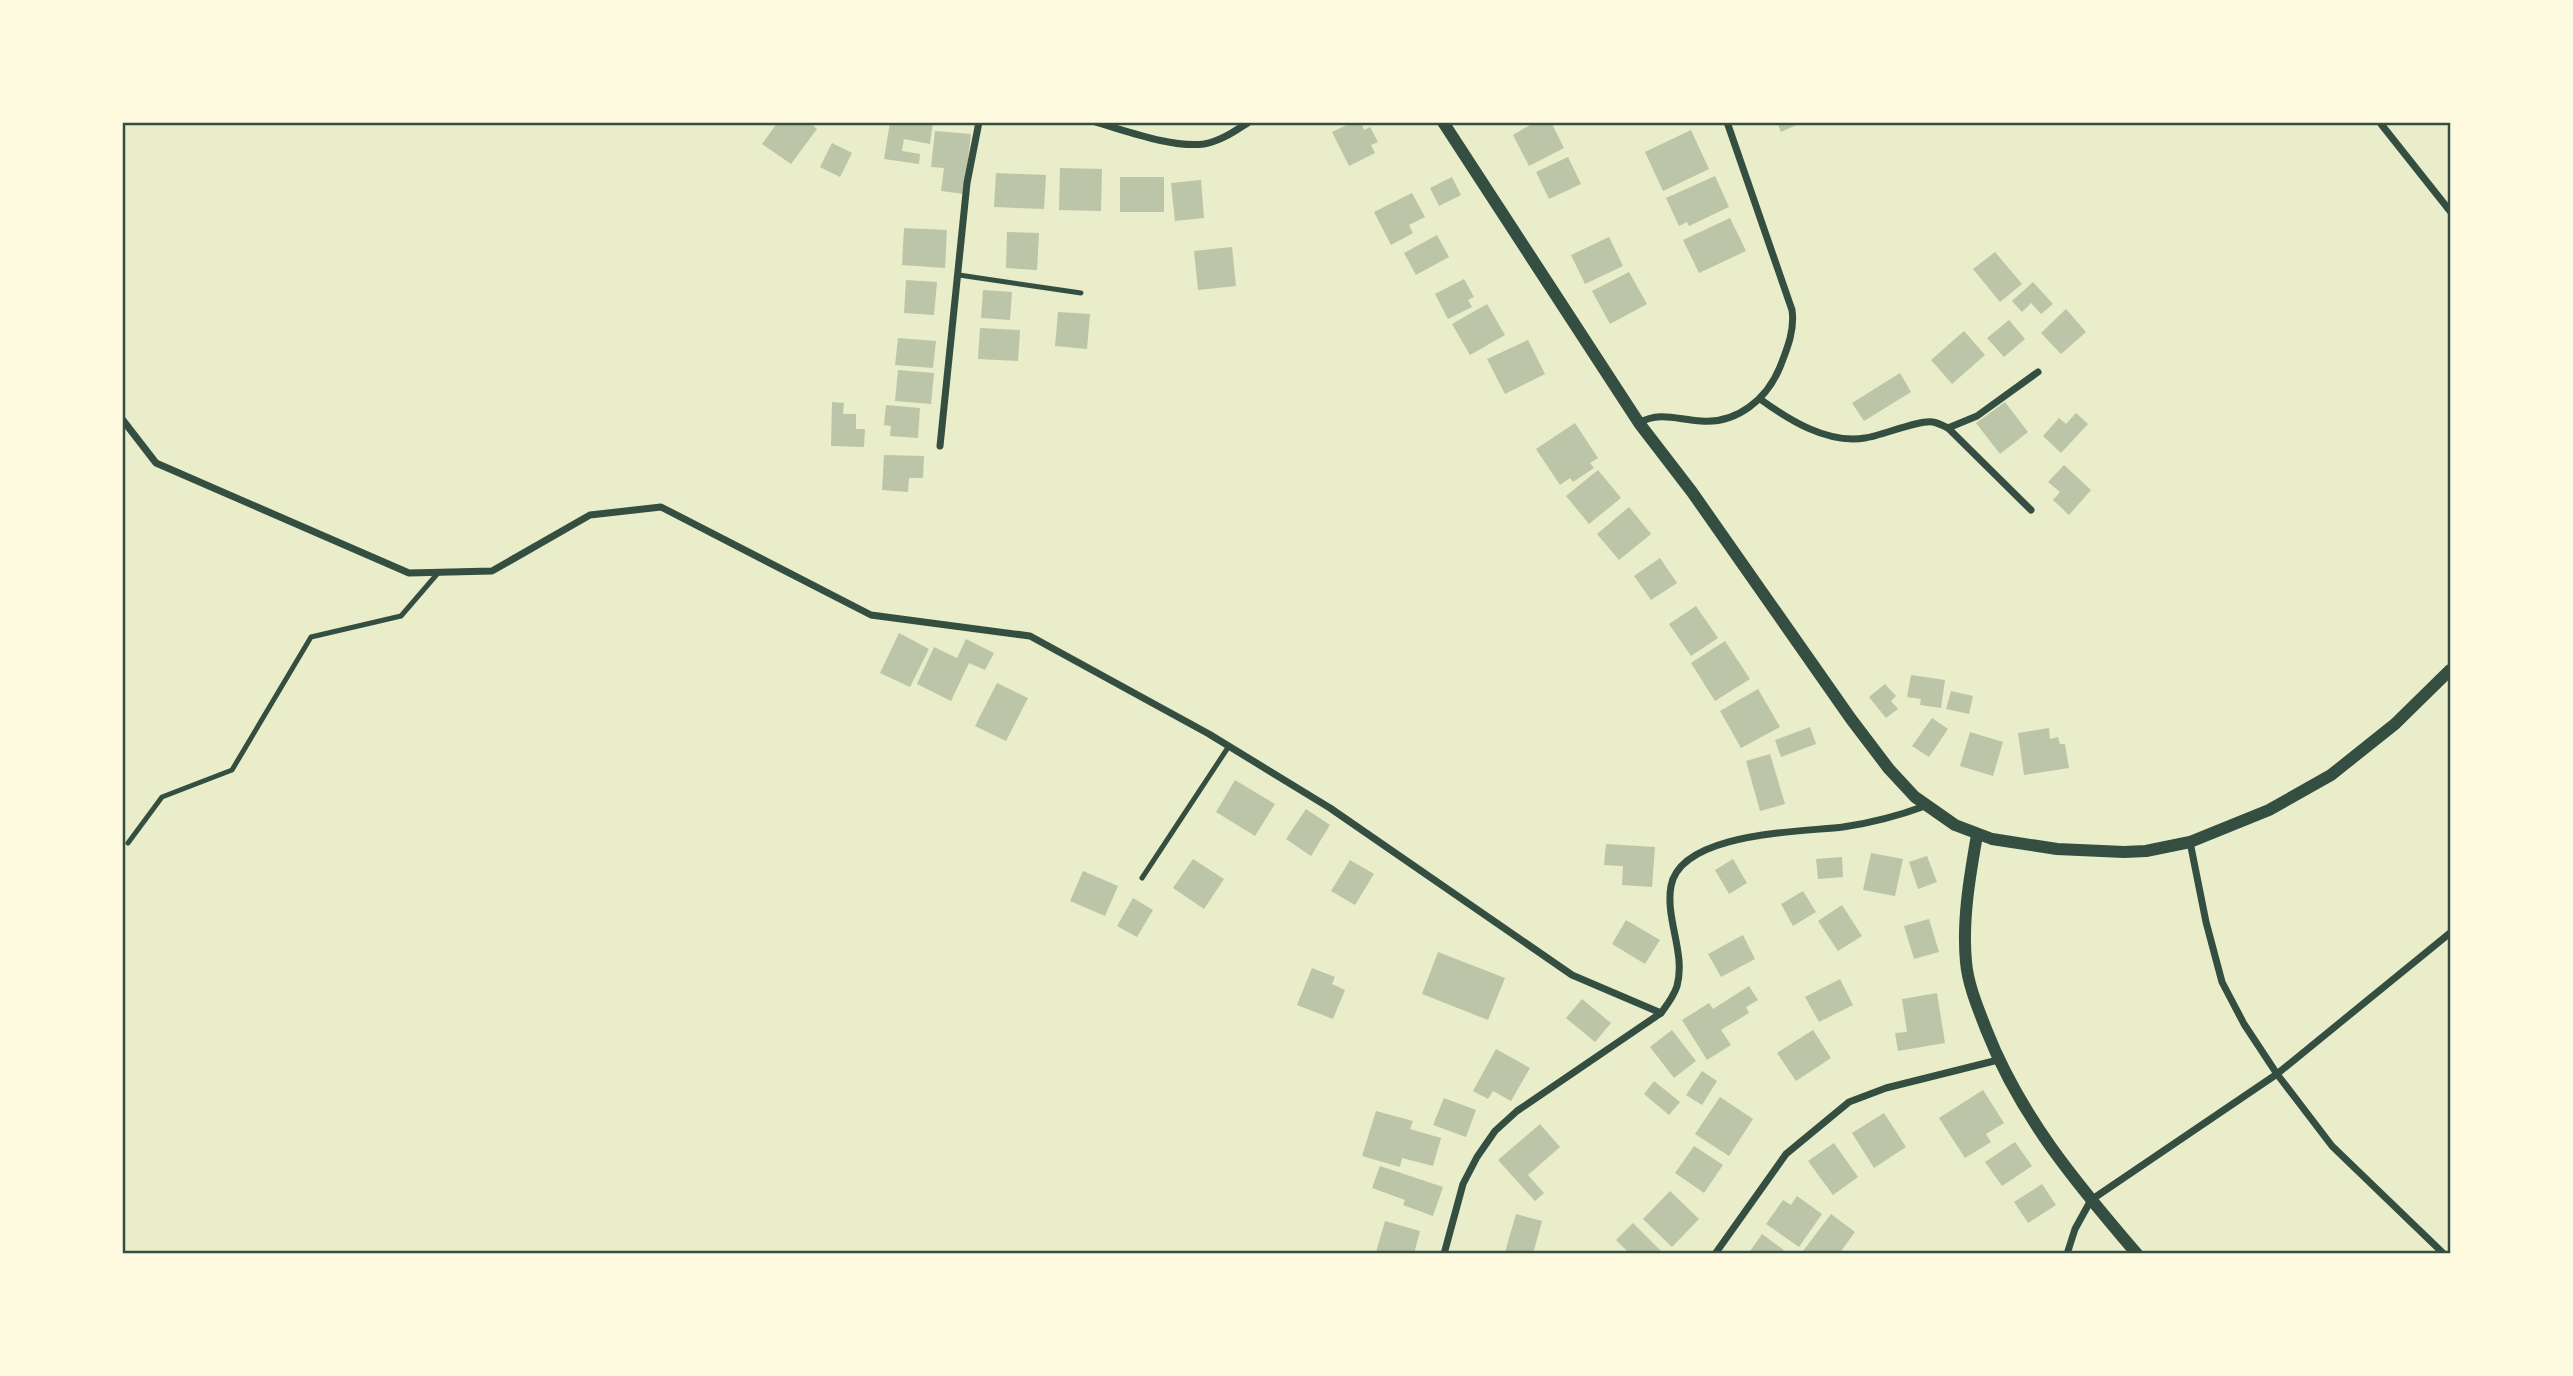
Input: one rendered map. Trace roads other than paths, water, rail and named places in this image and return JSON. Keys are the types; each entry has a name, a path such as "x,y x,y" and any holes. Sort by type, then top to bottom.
{"street":[{"path":"940,446 967,183 979,122"},
{"path":"1095,122 1177,143 1203,144 1233,133 1250,122"},
{"path":"1443,122 1639,423 1692,492 1873,749 1902,784 1925,806 1955,825 1977,835 2035,847 2101,852 2146,851 2190,842 2269,810 2331,775 2395,724 2451,670"},
{"path":"1639,423 1661,416 1701,421 1725,419 1745,410 1760,399 1770,386 1785,354 1793,316 1727,122"},
{"path":"2381,124 2451,211"},
{"path":"1948,428 1977,416 2038,372"},
{"path":"1760,399 1786,418 1803,426 1841,437 1863,439 1931,421 1948,428 2031,510"},
{"path":"122,419 156,463 410,573 492,571 590,515 661,507 871,614 1030,636 1198,727 1330,808 1572,975 1661,1013"},
{"path":"1444,1254 1463,1184 1495,1131 1517,1111 1661,1013 1677,986 1679,961 1670,902 1671,883 1681,866 1695,853 1721,843 1869,823 1925,806"},
{"path":"1977,835 1969,880 1966,962 1971,985 1998,1060 2026,1113 2091,1200 2137,1254"},
{"path":"2190,842 2206,922 2222,982 2244,1024 2277,1074 2332,1146 2444,1254"},
{"path":"2067,1254 2075,1229 2091,1200 2277,1074 2451,933"},
{"path":"1714,1254 1786,1154 1849,1102 1886,1087 1998,1060"}],"lane":[{"path":"959,275 1081,293"},
{"path":"128,843 162,797 232,770 311,637 401,616 438,573"},
{"path":"1142,878 1229,746"}]}
